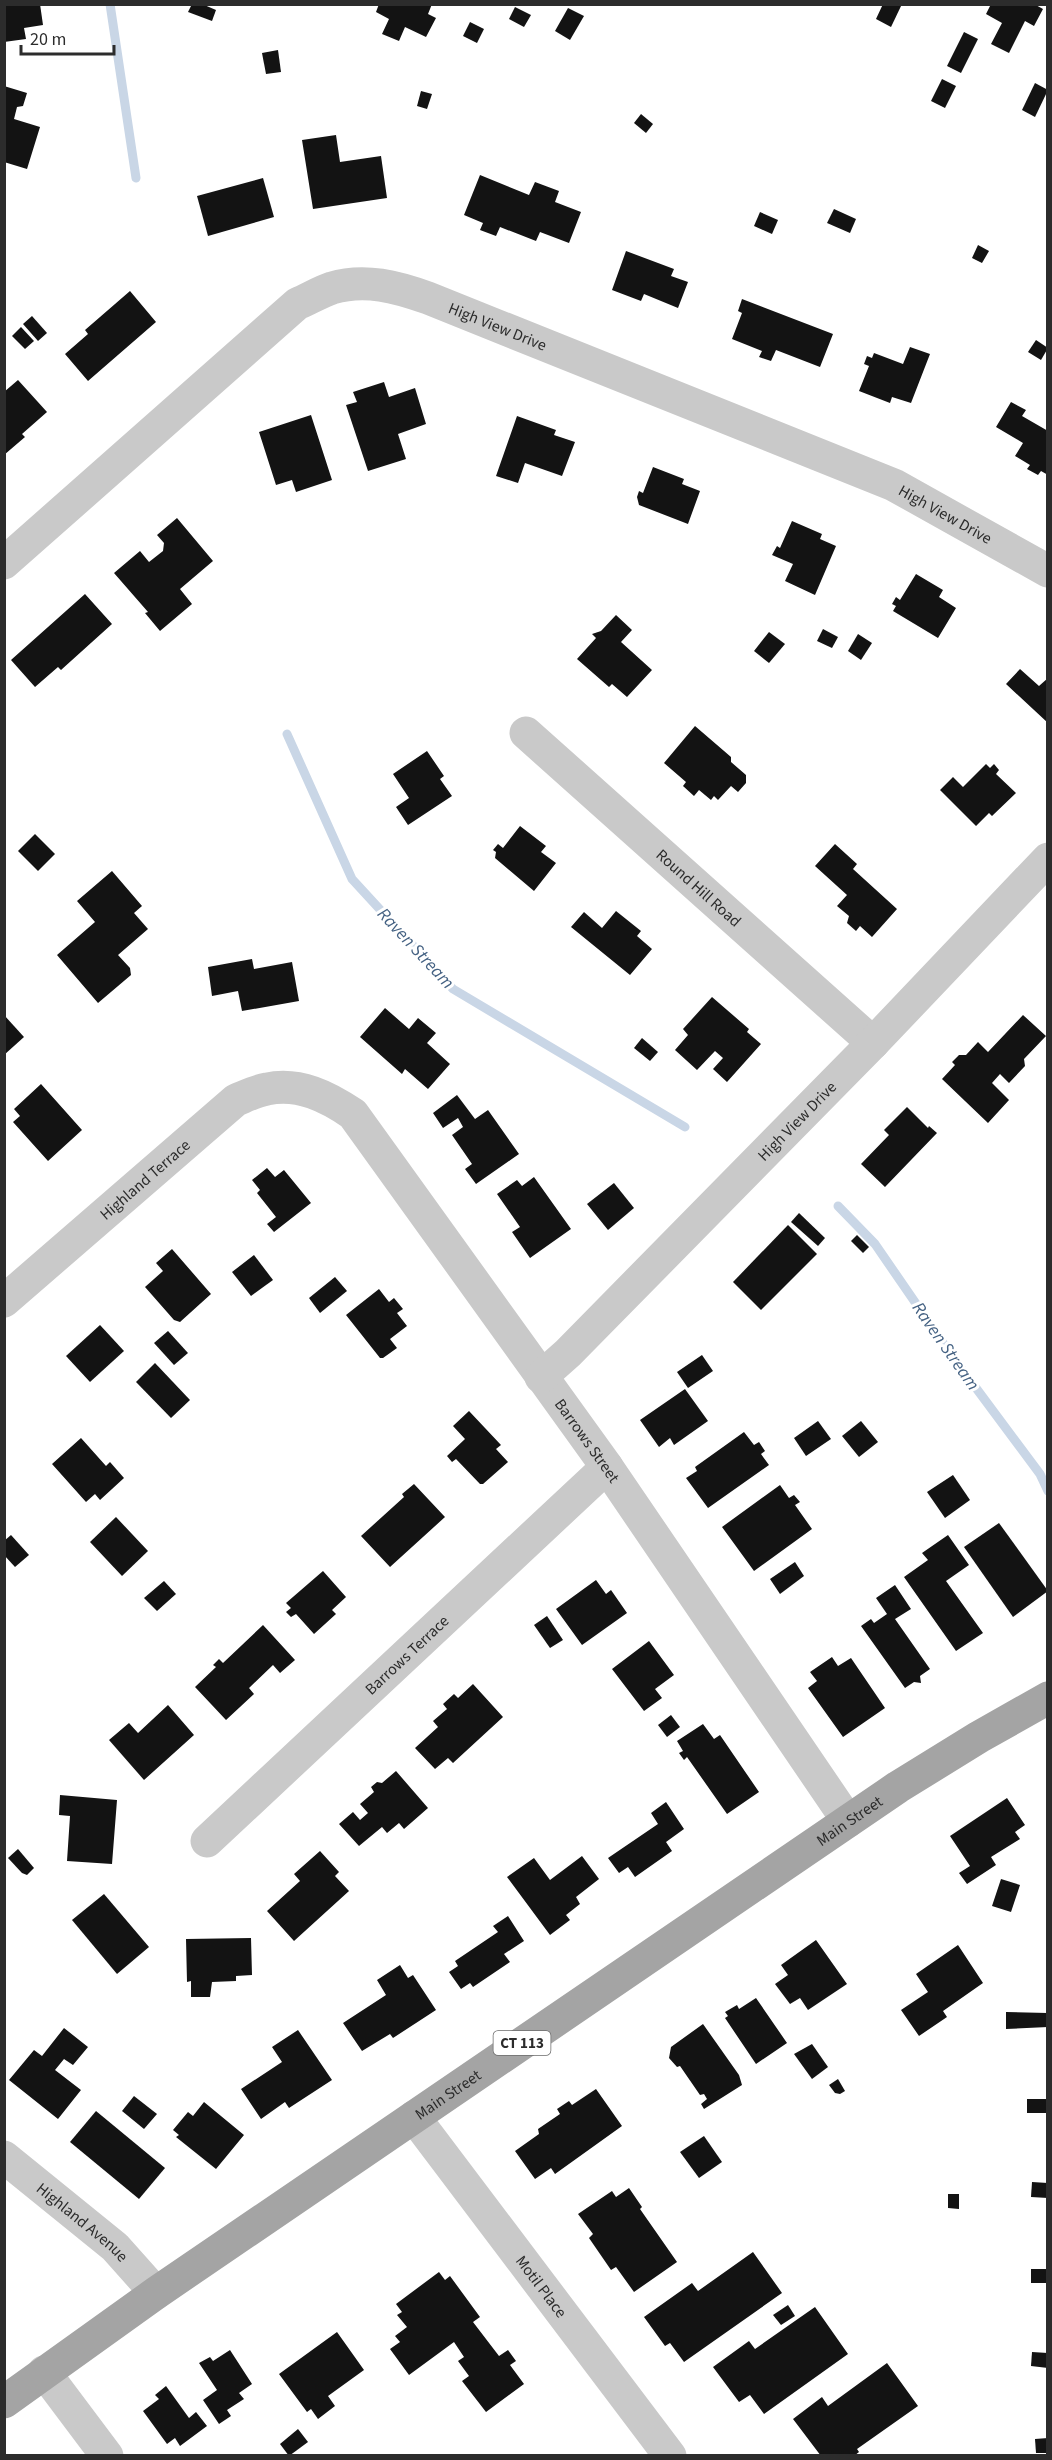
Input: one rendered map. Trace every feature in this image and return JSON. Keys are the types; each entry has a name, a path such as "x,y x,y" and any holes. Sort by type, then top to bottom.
{"main road":[{"name":"Main Street","path":"4,2402 156,2293 848,1821 979,1737 1047,1698"}],"street":[{"name":"High View Drive","path":"4,563 297,304 332,288 363,283 394,286 428,298 894,485 1047,571"},
{"name":"Round Hill Road","path":"526,733 873,1043"},
{"name":"High View Drive","path":"541,1377 568,1353 873,1043 1047,859"},
{"name":"Highland Terrace","path":"4,1301 236,1100 267,1088 298,1088"},
{"name":"Barrows Street","path":"298,1088 329,1098 353,1114 607,1467 848,1821"},
{"name":"Barrows Terrace","path":"207,1841 607,1467"},
{"name":"Motil Place","path":"414,2117 670,2456"},
{"name":"Highland Avenue","path":"4,2157 115,2247 156,2293"},
{"path":"44,2372 106,2456"}],"building":[{"path":"4,4 40,4 43,25 24,28 26,39 4,42"},
{"path":"192,4 202,4 216,10 212,21 188,12"},
{"path":"379,4 432,4 428,14 436,18 426,37 405,27 399,41 382,34 389,19 376,12"},
{"path":"883,4 902,4 891,27 876,19"},
{"path":"991,4 1034,4 1043,9 1034,26 1025,21 1009,53 991,44 1002,23 986,14"},
{"path":"515,7 531,15 524,27 509,19"},
{"path":"568,8 584,16 570,40 555,31"},
{"path":"470,22 484,29 477,43 463,36"},
{"path":"964,32 978,39 961,73 947,66"},
{"path":"278,50 281,72 266,74 262,53"},
{"path":"942,79 956,86 945,108 931,101"},
{"path":"1035,83 1048,90 1035,117 1022,110"},
{"path":"4,86 27,93 23,106 17,107 14,119 40,127 27,169 4,162"},
{"path":"421,91 432,94 427,109 417,106"},
{"path":"641,114 653,124 646,133 634,123"},
{"path":"336,135 340,162 381,156 387,198 313,209 302,140"},
{"path":"480,175 529,195 535,182 559,191 555,202 581,212 569,243 540,232 536,241 500,227 496,236 480,230 483,223 464,215"},
{"path":"263,178 274,217 208,236 197,196"},
{"path":"834,209 856,219 850,233 827,223"},
{"path":"760,212 778,220 772,234 754,226"},
{"path":"978,245 989,251 982,263 972,258"},
{"path":"626,251 674,269 671,276 688,282 678,308 644,294 641,301 612,290"},
{"path":"130,291 156,322 88,381 65,354 88,334 85,330"},
{"path":"742,299 833,334 820,367 776,350 771,361 759,357 762,351 732,339 742,313 738,311"},
{"path":"32,316 47,333 38,341 23,324"},
{"path":"21,327 34,341 25,349 12,336"},
{"path":"1036,340 1048,348 1041,360 1028,352"},
{"path":"910,347 930,354 911,403 892,397 890,403 859,391 869,366 864,364 867,356 872,358 874,353 903,364"},
{"path":"18,380 47,412 22,434 25,437 4,455 4,392"},
{"path":"384,382 389,397 415,388 426,424 398,434 406,459 368,471 346,405 357,402 353,392"},
{"path":"1011,402 1026,410 1022,416 1048,431 1048,475 1041,471 1038,475 1027,469 1030,465 1015,456 1023,443 996,427"},
{"path":"311,415 332,480 296,492 292,480 276,485 259,432"},
{"path":"517,416 556,430 554,435 575,442 562,476 525,463 518,483 496,476"},
{"path":"653,467 684,479 682,484 700,491 688,524 639,505 637,497 639,491 643,493"},
{"path":"177,518 213,561 180,589 192,604 160,631 145,613 148,612 114,573 140,551 149,562 163,551 164,543 157,535"},
{"path":"792,521 822,534 820,539 836,546 815,595 785,581 793,564 772,555 777,546 780,548"},
{"path":"916,574 943,590 939,597 956,608 938,638 893,611 896,606 892,604 896,597 900,600"},
{"path":"85,594 112,624 61,670 58,667 35,687 11,660"},
{"path":"616,615 632,630 621,642 652,670 627,697 612,684 609,687 577,659 596,638 592,634 601,631"},
{"path":"823,629 838,637 832,648 817,641"},
{"path":"769,632 785,644 769,663 754,651"},
{"path":"858,634 872,643 861,660 848,651"},
{"path":"1020,669 1039,686 1048,678 1048,723 1006,684"},
{"path":"695,726 731,757 731,762 746,775 746,783 738,792 731,786 718,800 714,796 711,800 699,790 694,796 683,786 686,782 664,763"},
{"path":"427,751 444,776 440,779 452,796 408,825 396,807 409,798 393,774"},
{"path":"986,764 990,768 994,764 999,770 996,774 1016,793 992,816 989,813 976,826 940,790 953,777 963,787"},
{"path":"520,826 546,846 541,852 556,863 534,891 495,858 496,852 493,850 498,844 503,848"},
{"path":"35,834 55,854 38,871 18,851"},
{"path":"835,844 857,864 853,869 897,909 872,937 860,926 856,931 847,923 849,916 837,906 847,895 815,866"},
{"path":"112,871 142,906 134,913 148,929 118,955 130,968 131,975 98,1003 57,955 95,922 77,901"},
{"path":"616,911 641,931 637,936 652,949 630,975 571,927 584,912 602,928"},
{"path":"252,959 254,969 292,962 299,1001 242,1011 238,991 212,996 208,967"},
{"path":"712,997 749,1029 747,1032 761,1044 727,1082 713,1069 723,1058 715,1051 697,1070 675,1050 688,1035 683,1029"},
{"path":"385,1008 409,1029 418,1018 436,1033 427,1043 450,1064 428,1089 405,1069 402,1074 360,1037"},
{"path":"4,1015 24,1037 4,1055"},
{"path":"1023,1015 1046,1036 1024,1059 1025,1066 1009,1083 1000,1074 992,1083 1009,1100 988,1123 942,1079 955,1065 952,1062 959,1055 966,1055 978,1042 988,1052"},
{"path":"642,1038 658,1052 650,1061 634,1048"},
{"path":"41,1084 82,1130 48,1161 13,1122 20,1116 14,1109"},
{"path":"457,1095 475,1119 488,1110 519,1154 476,1184 465,1169 472,1164 452,1135 463,1127 458,1118 443,1128 433,1113"},
{"path":"907,1107 928,1128 929,1126 937,1133 885,1187 861,1164 889,1135 884,1130"},
{"path":"267,1168 275,1177 284,1170 311,1203 274,1232 267,1224 276,1217 257,1193 260,1190 252,1180"},
{"path":"534,1177 571,1229 530,1258 512,1232 520,1227 497,1194 517,1180 522,1186"},
{"path":"614,1183 634,1208 608,1230 587,1204"},
{"path":"799,1213 825,1238 818,1246 791,1222"},
{"path":"788,1225 817,1254 761,1310 733,1282"},
{"path":"857,1235 869,1247 863,1253 851,1241"},
{"path":"172,1249 211,1294 180,1322 174,1320 145,1287 163,1271 156,1263"},
{"path":"254,1255 273,1280 251,1296 232,1272"},
{"path":"335,1277 347,1291 320,1313 309,1298"},
{"path":"379,1289 389,1302 394,1298 403,1309 397,1313 407,1326 390,1339 397,1348 383,1358 380,1358 346,1315"},
{"path":"100,1325 124,1351 90,1382 66,1356"},
{"path":"168,1331 188,1353 174,1365 154,1343"},
{"path":"702,1355 713,1371 688,1388 677,1372"},
{"path":"155,1363 190,1400 171,1418 136,1382"},
{"path":"685,1389 708,1421 674,1445 670,1438 659,1447 640,1420"},
{"path":"469,1411 501,1445 496,1449 508,1462 483,1484 480,1484 456,1459 452,1462 447,1456 465,1439 453,1426"},
{"path":"818,1421 831,1439 806,1456 794,1438"},
{"path":"861,1421 878,1442 859,1457 842,1436"},
{"path":"744,1432 754,1445 759,1442 765,1451 761,1454 769,1465 708,1508 686,1478 697,1471 695,1467"},
{"path":"81,1438 106,1466 110,1462 124,1478 100,1500 95,1494 86,1502 52,1464"},
{"path":"953,1475 970,1500 945,1518 927,1492"},
{"path":"414,1484 445,1517 390,1567 361,1536 404,1497 402,1494"},
{"path":"780,1485 789,1498 794,1495 800,1502 795,1505 812,1529 754,1571 722,1527"},
{"path":"116,1517 148,1551 122,1576 90,1542"},
{"path":"999,1523 1048,1591 1013,1617 964,1547"},
{"path":"11,1535 29,1555 15,1567 4,1555 4,1541"},
{"path":"948,1535 969,1565 946,1581 983,1633 956,1651 904,1577 928,1560 922,1553"},
{"path":"795,1562 804,1576 780,1594 770,1579"},
{"path":"323,1571 346,1597 332,1610 336,1614 314,1634 296,1614 291,1617 286,1612 291,1608 286,1603"},
{"path":"596,1580 606,1594 611,1590 627,1613 582,1645 556,1609"},
{"path":"164,1581 176,1594 157,1611 144,1598"},
{"path":"895,1585 911,1609 895,1619 930,1669 920,1676 921,1683 914,1682 905,1688 861,1626 871,1619 874,1623 887,1614 876,1598"},
{"path":"547,1616 563,1640 550,1648 534,1625"},
{"path":"263,1625 295,1660 280,1673 273,1665 249,1688 254,1694 226,1720 195,1687 216,1667 213,1665 219,1659 223,1663"},
{"path":"649,1641 674,1675 655,1689 662,1698 644,1711 612,1669"},
{"path":"832,1657 838,1666 851,1658 885,1708 843,1737 808,1688 817,1681 810,1672"},
{"path":"473,1684 503,1717 453,1763 448,1758 435,1769 415,1748 438,1727 433,1721 447,1709 443,1704 454,1694 458,1698"},
{"path":"168,1705 194,1735 144,1780 109,1740 129,1723 138,1733"},
{"path":"671,1715 680,1727 667,1737 658,1725"},
{"path":"703,1724 714,1739 720,1735 759,1792 727,1814 687,1757 684,1760 679,1753 683,1751 677,1741"},
{"path":"396,1771 428,1808 404,1829 399,1823 387,1833 382,1827 359,1846 339,1824 353,1812 360,1820 368,1813 360,1804 374,1792 371,1787 377,1782 382,1783"},
{"path":"60,1795 117,1800 112,1864 67,1861 70,1816 59,1815"},
{"path":"1007,1798 1025,1825 1015,1832 1020,1839 991,1857 996,1865 967,1884 959,1873 970,1866 950,1836"},
{"path":"666,1802 684,1829 666,1842 672,1851 635,1877 628,1867 619,1873 608,1858 658,1824 651,1813"},
{"path":"18,1849 34,1868 27,1875 22,1873 8,1858"},
{"path":"320,1851 339,1872 335,1876 349,1891 294,1941 267,1911 300,1881 294,1874"},
{"path":"582,1856 599,1879 576,1897 580,1904 566,1915 570,1920 550,1935 507,1877 534,1858 550,1880"},
{"path":"1001,1879 1020,1885 1011,1912 992,1906"},
{"path":"104,1894 149,1947 117,1974 72,1920"},
{"path":"508,1916 524,1941 504,1954 510,1962 473,1987 470,1983 461,1989 449,1972 458,1966 455,1961 498,1932 493,1926"},
{"path":"251,1938 252,1975 236,1976 236,1981 212,1982 210,1997 191,1997 191,1981 187,1982 186,1939"},
{"path":"816,1940 847,1984 808,2010 800,1998 790,2004 775,1984 788,1975 781,1965"},
{"path":"958,1945 983,1983 943,2011 947,2017 919,2036 901,2010 928,1992 916,1974"},
{"path":"400,1965 408,1978 413,1975 436,2010 393,2038 390,2034 362,2051 343,2023 386,1995 377,1980"},
{"path":"756,1998 787,2043 756,2064 725,2018 728,2016 725,2012 737,2005 739,2009"},
{"path":"1006,2012 1048,2013 1048,2027 1006,2029"},
{"path":"703,2024 739,2075 742,2085 704,2109 701,2104 707,2099 704,2094 700,2095 680,2066 677,2067 669,2058 671,2047"},
{"path":"64,2028 88,2047 73,2065 64,2059 55,2070 81,2090 58,2119 9,2080 34,2050 42,2056"},
{"path":"298,2030 332,2080 289,2108 285,2102 261,2119 241,2089 282,2062 272,2047"},
{"path":"812,2044 828,2067 812,2079 794,2054"},
{"path":"838,2079 845,2091 840,2094 835,2093 829,2085"},
{"path":"596,2089 622,2126 555,2174 551,2168 535,2179 515,2151 539,2134 538,2129 560,2114 557,2109 569,2101 572,2105"},
{"path":"134,2096 157,2114 144,2129 122,2111"},
{"path":"1027,2099 1048,2099 1048,2113 1027,2113"},
{"path":"204,2102 244,2135 216,2169 176,2137 179,2135 173,2130 188,2112 193,2116"},
{"path":"96,2111 165,2168 139,2199 70,2142"},
{"path":"704,2136 722,2162 699,2178 680,2152"},
{"path":"1032,2182 1048,2183 1048,2198 1031,2197"},
{"path":"629,2188 642,2207 640,2209 677,2262 634,2292 616,2267 611,2270 589,2238 593,2234 578,2214 612,2191 616,2197"},
{"path":"948,2194 959,2194 959,2209 948,2208"},
{"path":"753,2252 782,2293 684,2362 670,2343 665,2346 644,2317 692,2283 698,2291"},
{"path":"1031,2269 1048,2269 1048,2283 1031,2283"},
{"path":"439,2272 445,2280 450,2276 480,2317 473,2322 499,2356 508,2350 516,2361 510,2365 524,2384 486,2412 462,2381 469,2376 458,2361 464,2357 454,2342 409,2375 390,2349 400,2342 395,2336 407,2327 397,2315 402,2312 396,2304"},
{"path":"788,2305 795,2316 781,2325 773,2315"},
{"path":"815,2307 848,2354 764,2414 750,2395 739,2402 713,2367 749,2341 755,2349"},
{"path":"337,2332 364,2370 328,2396 335,2406 318,2419 311,2409 307,2412 279,2374"},
{"path":"230,2350 252,2384 239,2393 244,2399 227,2410 231,2416 219,2424 203,2400 217,2390 199,2363 210,2357 213,2361"},
{"path":"1032,2352 1048,2353 1048,2368 1031,2366"},
{"path":"887,2363 918,2406 857,2449 859,2452 854,2456 821,2456 793,2419 822,2397 828,2406"},
{"path":"166,2386 189,2418 196,2412 207,2426 180,2446 175,2438 167,2444 143,2411 159,2399 155,2395"},
{"path":"298,2429 308,2442 289,2456 280,2444"},
{"path":"1048,2438 1048,2453 1036,2453 1035,2439"}],"waterway":[{"name":"Raven Stream","path":"110,4 136,178"},
{"name":"Raven Stream","path":"287,734 352,879 453,989 685,1127"},
{"name":"Raven Stream","path":"838,1206 875,1244 950,1353 1040,1474 1048,1491"}]}
